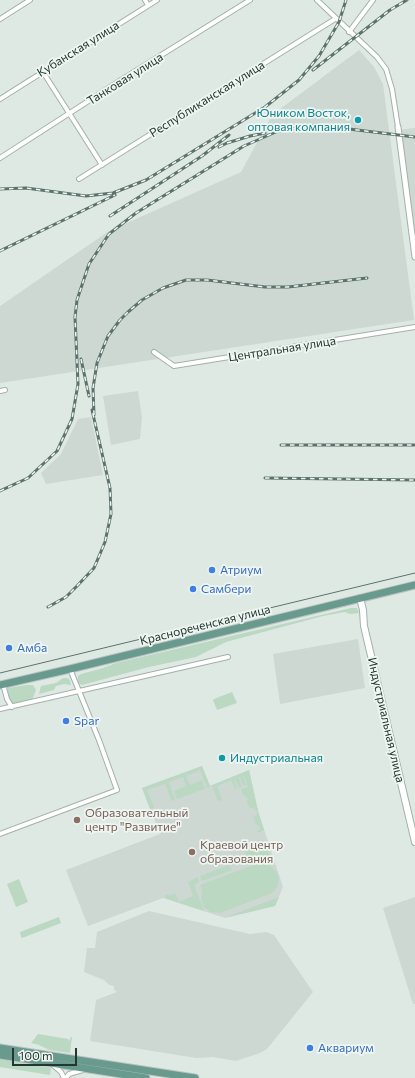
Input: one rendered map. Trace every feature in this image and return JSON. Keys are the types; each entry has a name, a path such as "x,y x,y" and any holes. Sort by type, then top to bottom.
{"main road":[{"name":"Краснореченская улица","path":"2,685 415,585"},
{"name":"Индустриальная улица","path":"360,598 365,631 415,842"},
{"path":"0,1048 195,1078"},
{"path":"0,1055 146,1078"}],"street":[{"path":"0,19 30,0"},
{"path":"145,0 148,5"},
{"name":"Кубанская улица","path":"0,99 157,0"},
{"name":"Танковая улица","path":"0,158 250,0"},
{"path":"317,0 377,57 386,69 392,89 398,127 415,257"},
{"path":"349,32 373,0"},
{"name":"Республиканская улица","path":"79,179 335,18"},
{"path":"43,72 102,165"},
{"name":"Центральная улица","path":"154,352 174,366 415,327"},
{"path":"0,391 5,390"},
{"path":"0,709 228,657"},
{"path":"0,834 118,790 70,669"},
{"path":"2,685 7,699 12,707"},
{"path":"48,1062 61,1072 65,1078 69,1074 76,1071 89,1069"}],"shaded area":[{"path":"359,50 374,67 383,84 414,320 0,383 0,306 109,231 241,172 272,115"},
{"path":"415,128 415,245 398,130"},
{"path":"138,391 142,417 140,439 111,445 103,396"},
{"path":"91,417 103,475 46,484 41,473 61,454 78,419"},
{"path":"358,639 365,688 280,704 273,654"},
{"name":"Краевой центр образования","path":"202,766 210,786 249,770 258,811 283,887 275,906 225,918 163,898 88,926 66,870 160,834 142,788"},
{"path":"415,897 415,1004 413,1004 383,908"},
{"path":"149,911 250,934 266,932 274,935 313,992 267,1049 260,1053 236,1061 213,1057 196,1058 90,1041 96,1000 117,992 114,990 114,986 109,985 104,980 84,972 87,948 95,948 97,932"}],"green space":[{"path":"351,608 357,608 359,613 350,614 345,612 323,616 226,642 196,657 149,667 82,685 78,683 78,676 81,674 116,663"},
{"path":"63,678 70,680 71,685 64,684 56,686 54,690 39,694 41,686 56,683"},
{"path":"33,685 36,690 32,700 13,705 11,704 7,690 8,688"},
{"path":"232,692 237,703 217,710 213,700"},
{"path":"202,766 210,786 249,770 258,811 264,830 258,833 257,831 260,830 260,827 255,823 254,817 257,815 257,811 254,808 250,808 247,803 248,798 243,795 241,789 248,787 244,776 246,785 243,786 240,777 239,778 242,787 239,788 235,779 234,780 237,789 235,789 231,780 217,786 222,800 218,801 212,786 207,788 200,770 186,776 190,785 202,780 205,789 177,799 174,791 186,786 183,777 169,782 175,800 172,801 165,784 147,790 154,808 150,809 142,788"},
{"path":"265,843 270,855 250,863 245,851"},
{"path":"267,860 269,865 276,871 279,878 277,887 272,893 220,913 210,912 203,906 201,899 202,890 200,885"},
{"path":"229,865 232,870 202,881 200,876"},
{"path":"198,877 199,882 194,885 204,911 165,898 168,894 169,896 175,893 179,902 193,896 188,882"},
{"path":"19,879 28,902 16,907 7,884"},
{"path":"279,897 275,906 224,918"},
{"path":"59,917 61,923 22,938 21,937 20,932"},
{"path":"38,1034 68,1039 69,1041 72,1037 70,1053 49,1050 31,1043"},
{"path":"0,1059 51,1068 50,1075 0,1067"}],"tram line":[{"path":"0,673 415,573"}],"railway":[{"path":"0,189 26,188 86,196 113,193 146,180 265,107 299,80 319,56 339,22 346,0"},
{"path":"313,70 390,10 407,0"},
{"path":"0,491 28,478 57,451 72,419 78,384 75,317 77,300 89,264 109,234 136,213 244,146 278,131 316,125 415,137"},
{"path":"219,147 227,143 265,133"},
{"path":"110,216 202,156 229,135"},
{"path":"0,251 115,195"},
{"path":"94,415 93,388 97,363 108,336 128,312 142,300 163,288 186,280 207,280 265,287 288,287 367,278"},
{"path":"81,359 89,396"},
{"path":"48,607 66,597 94,568 105,542 111,514 110,488 92,410"},
{"path":"281,445 415,445"},
{"path":"265,478 415,480"}],"place":[{"name":"Юником Восток, оптовая компания","path":"358,120"},
{"name":"Атриум","path":"212,570"},
{"name":"Самбери","path":"193,589"},
{"name":"Амба","path":"9,648"},
{"name":"Spar","path":"66,721"},
{"name":"Индустриальная","path":"222,758"},
{"name":"Образовательный центр \"Развитие\"","path":"77,820"},
{"name":"Краевой центр образования","path":"192,852"},
{"name":"Аквариум","path":"310,1048"}]}
